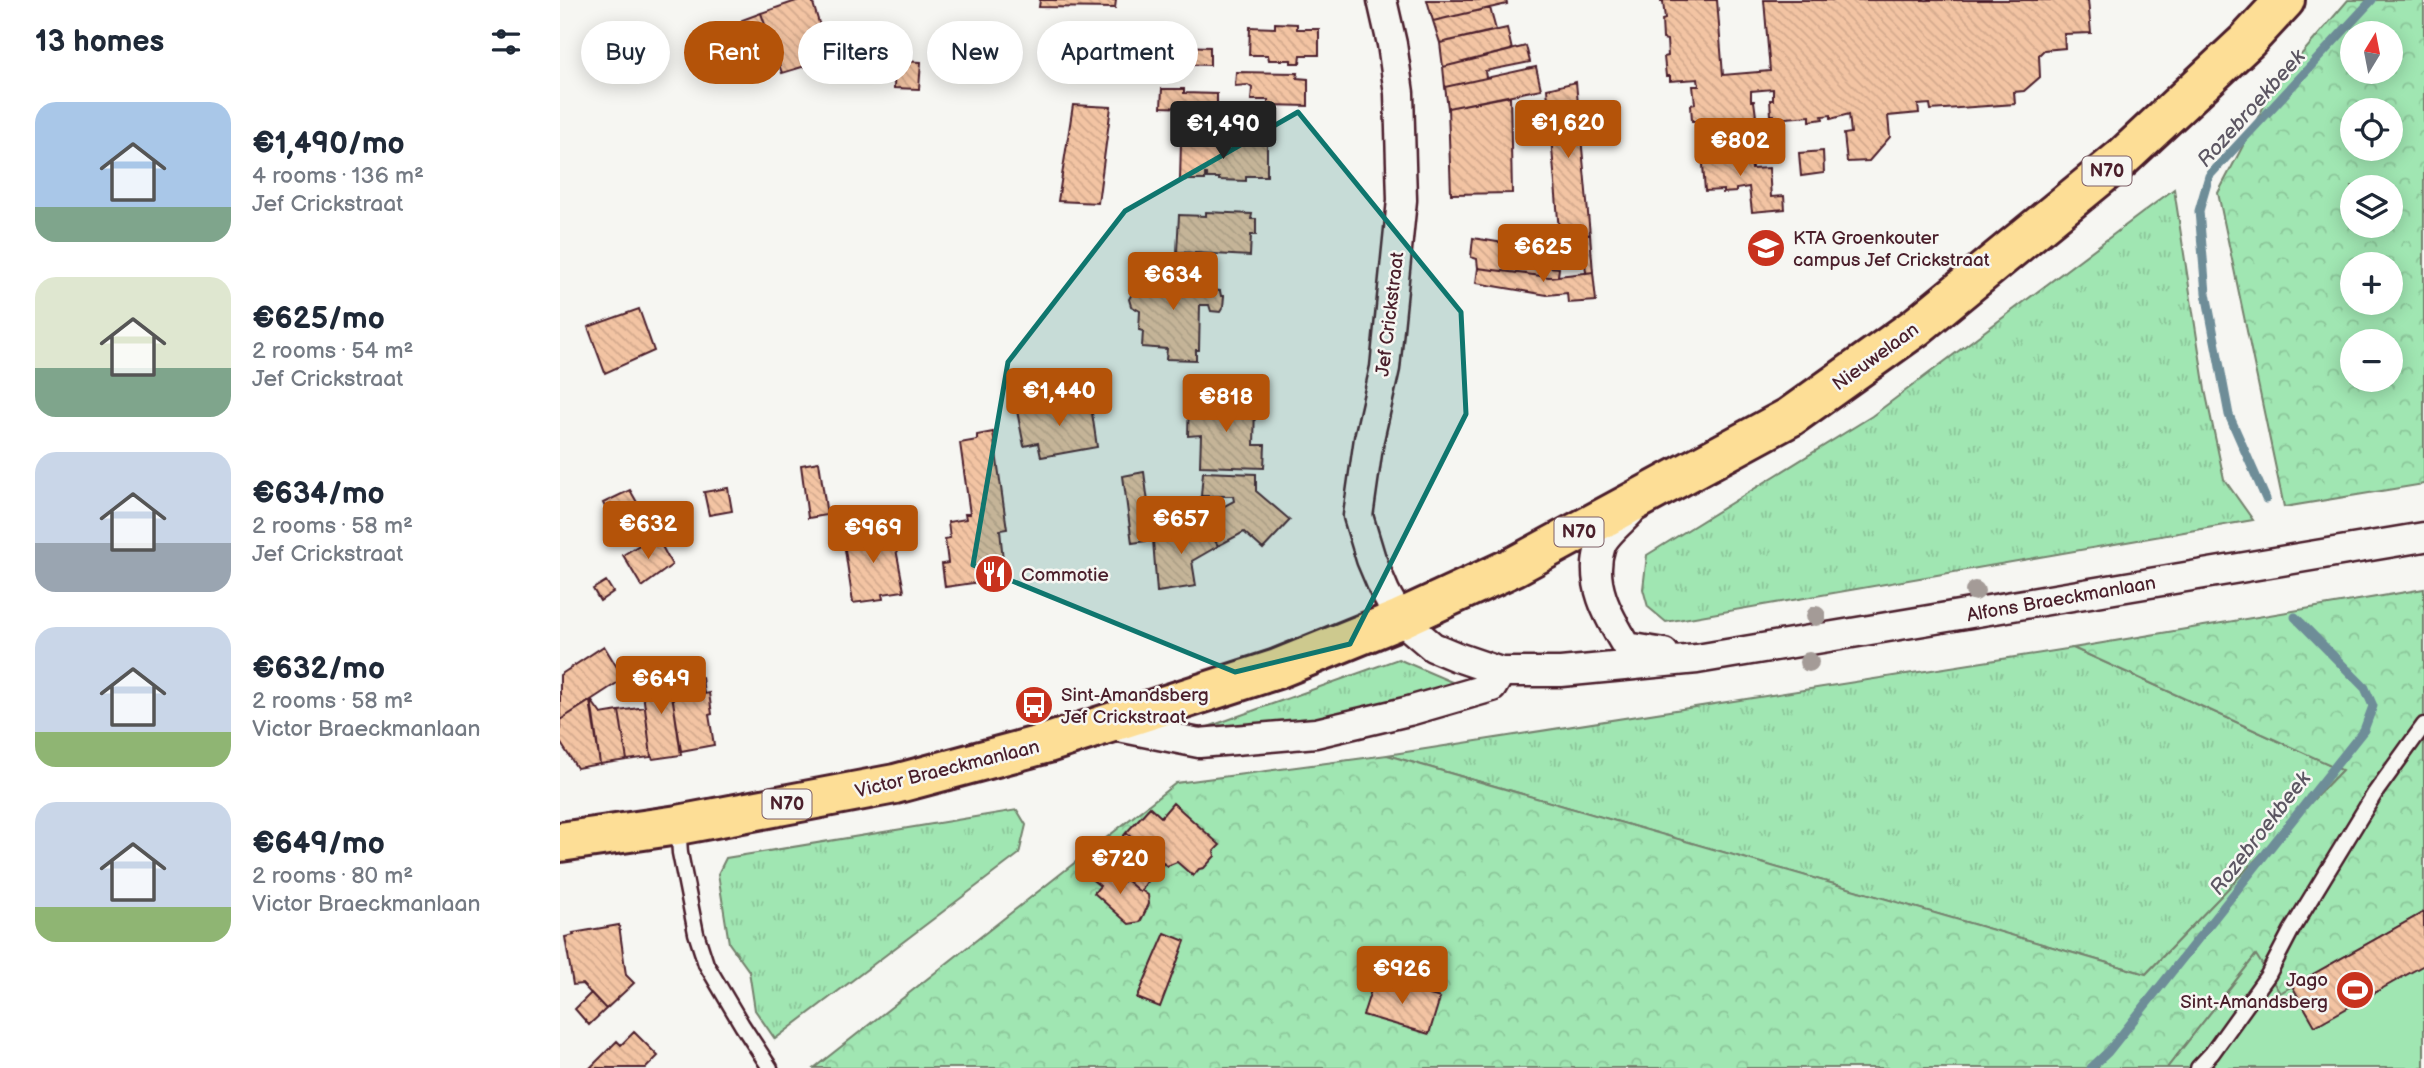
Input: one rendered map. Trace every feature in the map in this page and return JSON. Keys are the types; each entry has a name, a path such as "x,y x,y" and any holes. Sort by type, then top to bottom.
{"main road":[{"name":"Nieuwelaan","path":"1400,619 1515,566 1790,416 1916,327 2122,158 2247,41 2285,0"},
{"name":"Victor Braeckmanlaan","path":"562,836 678,825 895,784 1109,725 1278,669 1400,619"}],"street":[{"name":"Jef Crickstraat","path":"1382,0 1399,93 1402,200 1385,368 1369,439 1358,516 1371,559 1400,619"},
{"name":"Alfons Braeckmanlaan","path":"1644,498 1602,543 1595,576 1609,616 1627,646 1697,659"},
{"name":"Alfons Braeckmanlaan","path":"1400,619 1433,647 1501,672 1561,672 1697,659 2424,537"},
{"path":"1109,725 1199,743 1316,733 1409,711 1492,687 1501,672"}],"lane":[{"path":"2197,1068 2212,1053 2268,975 2291,931 2375,793 2424,725"},
{"path":"678,825 680,853 696,933 706,964 770,1068"}],"highlighted area":[{"path":"1298,112 1461,312 1466,414 1350,644 1235,672 973,565 1008,362 1125,211"}],"green space":[{"path":"2348,0 2424,0 2424,484 2284,507 2218,193 2275,85"},
{"path":"2174,189 2205,390 2224,479 2253,520 1666,622 1648,607 1643,589 1647,555 1872,416"},
{"path":"2424,589 2424,912 2279,994 2255,956 2167,1068 814,1068 1176,783 1387,755 2146,974 2342,770 2073,648"},
{"path":"2073,648 2342,770 2146,974 1387,755"},
{"path":"1398,659 1459,685 1314,724 1204,734 1205,728"},
{"path":"1017,810 1026,825 1019,854 775,1039 755,1010 749,971 729,943 718,874 726,858"},
{"name":"Jago Sint-Amandsberg","path":"2424,912 2424,1068 2167,1068 2256,955 2280,993"}],"building":[{"path":"799,0 812,0 818,21 798,21 798,68 784,72 784,21 764,21 761,13"},
{"path":"1040,0 1116,0 1115,8 1039,7"},
{"path":"1427,0 1506,0 1507,4 1433,21"},
{"path":"1661,0 1717,0 1723,75 1770,71 1764,0 2088,0 2091,33 2064,34 2065,48 2044,50 2039,55 2040,77 2024,91 2014,92 2015,104 1931,110 1930,104 1918,105 1919,113 1888,116 1890,137 1869,161 1847,162 1844,134 1851,133 1849,114 1831,119 1831,115 1822,116 1823,119 1810,121 1810,116 1774,119 1774,115 1771,115 1770,100 1773,100 1773,89 1751,91 1756,116 1753,121 1697,126 1696,121 1692,121 1691,105 1695,104 1693,86 1699,86 1698,79 1670,81 1670,76 1666,76 1664,57 1668,56 1667,40 1663,39 1662,20 1665,19"},
{"path":"1490,8 1496,30 1440,43 1433,21"},
{"path":"761,13 764,21 742,21"},
{"path":"1275,23 1297,24 1297,29 1319,29 1319,55 1301,55 1300,63 1291,63 1291,60 1269,60 1268,55 1249,55 1250,27 1275,28"},
{"path":"1507,28 1512,50 1443,67 1440,43"},
{"path":"1526,46 1530,62 1485,71 1486,78 1445,87 1443,67"},
{"path":"1198,47 1210,47 1210,65 1198,65"},
{"path":"913,62 921,62 919,89 894,88 894,84 913,84"},
{"path":"1536,67 1541,89 1448,108 1445,87"},
{"path":"1236,72 1298,73 1297,78 1308,79 1308,106 1268,105 1268,100 1251,100 1252,88 1248,85 1235,86"},
{"path":"1576,82 1590,235 1559,231 1547,89"},
{"path":"1162,89 1217,94 1217,109 1161,107"},
{"path":"1510,96 1512,193 1451,194 1448,108"},
{"path":"1073,105 1111,107 1098,203 1058,201"},
{"path":"1187,108 1235,110 1235,127 1186,126"},
{"path":"1181,142 1267,144 1267,176 1246,176 1246,181 1207,178 1205,174 1205,180 1180,180"},
{"path":"1750,148 1752,169 1769,168 1771,197 1784,196 1785,209 1752,212 1749,187 1736,189 1736,192 1705,191 1702,152"},
{"path":"1823,151 1824,173 1801,176 1799,153"},
{"path":"1206,212 1252,214 1251,219 1256,219 1256,235 1251,235 1250,256 1177,252 1179,215 1206,216"},
{"path":"1559,231 1590,235 1593,272 1586,273 1584,251 1560,248"},
{"path":"1473,238 1510,244 1509,257 1516,258 1518,241 1536,243 1534,256 1550,258 1550,267 1559,268 1558,276 1478,268 1477,259 1471,257"},
{"path":"1478,268 1549,277 1593,272 1596,301 1568,303 1567,293 1547,295 1476,283"},
{"path":"1147,269 1195,272 1195,288 1220,291 1221,296 1224,296 1220,312 1211,311 1209,305 1200,305 1199,350 1196,350 1196,360 1166,359 1167,349 1142,347 1140,311 1131,306 1129,299 1134,290 1146,287"},
{"path":"639,309 654,351 605,373 588,327"},
{"path":"1090,399 1097,447 1041,457 1038,443 1024,446 1017,411"},
{"path":"1189,401 1255,404 1254,445 1265,445 1264,468 1200,466 1201,435 1188,436"},
{"path":"993,432 1007,529 1000,530 1003,560 992,562 994,580 945,587 942,564 948,563 945,539 950,538 948,522 966,519 965,514 970,514 960,443 977,440 977,435"},
{"path":"819,462 827,515 808,518 801,465"},
{"path":"1144,472 1153,540 1132,543 1123,476"},
{"path":"1203,472 1256,474 1256,491 1290,520 1263,549 1244,532 1218,546 1202,518 1234,501 1233,496 1201,496"},
{"path":"728,488 732,511 709,515 704,492"},
{"path":"630,490 638,504 610,518 603,503"},
{"path":"1202,518 1218,546 1192,561 1196,586 1157,592 1153,540 1170,537"},
{"path":"892,528 904,591 882,594 883,599 853,603 844,543 850,542 849,533"},
{"path":"656,535 672,565 642,587 623,555"},
{"path":"606,581 613,592 600,601 593,589"},
{"path":"604,646 620,672 636,658 637,670 560,720 560,675"},
{"path":"683,668 685,679 702,677 704,694 709,693 712,714 709,715 714,745 681,751 668,670"},
{"path":"669,673 681,755 653,759 641,677"},
{"path":"591,700 601,714 619,711 627,760 600,764"},
{"path":"590,701 600,764 577,768 560,742 560,720"},
{"path":"645,707 651,757 627,760 619,711"},
{"path":"1173,803 1220,845 1214,851 1215,856 1193,876 1177,862 1167,866 1126,833 1150,807 1161,817"},
{"path":"1126,833 1148,851 1135,866 1112,850"},
{"path":"1112,850 1150,877 1140,892 1125,879 1119,886 1098,867"},
{"path":"1148,851 1163,863 1150,877 1135,866"},
{"path":"1093,863 1119,886 1125,879 1140,892 1141,890 1148,895 1149,904 1140,922 1129,924 1094,893 1100,886 1084,873"},
{"path":"2424,912 2424,965 2315,1026 2292,986"},
{"path":"619,925 626,975 634,983 606,1009 582,984 573,985 565,937 574,935 573,933"},
{"path":"1165,933 1185,941 1160,1007 1137,998"},
{"path":"1375,978 1440,998 1429,1034 1363,1015"},
{"path":"591,993 606,1009 589,1025 575,1009"},
{"path":"634,1032 658,1056 646,1068 590,1068 617,1041 621,1045"}],"waterway":[{"name":"Rozebroekbeek","path":"2266,499 2229,415 2206,293 2199,211 2209,176 2372,0"},
{"name":"Rozebroekbeek","path":"2091,1068 2108,1052 2364,730 2373,706 2365,688 2295,617"}],"place":[{"name":"KTA Groenkouter campus Jef Crickstraat","path":"1766,248"},
{"name":"Commotie","path":"994,574"},
{"name":"Sint-Amandsberg Jef Crickstraat","path":"1034,705"},
{"name":"Jago Sint-Amandsberg","path":"2355,990"}]}
